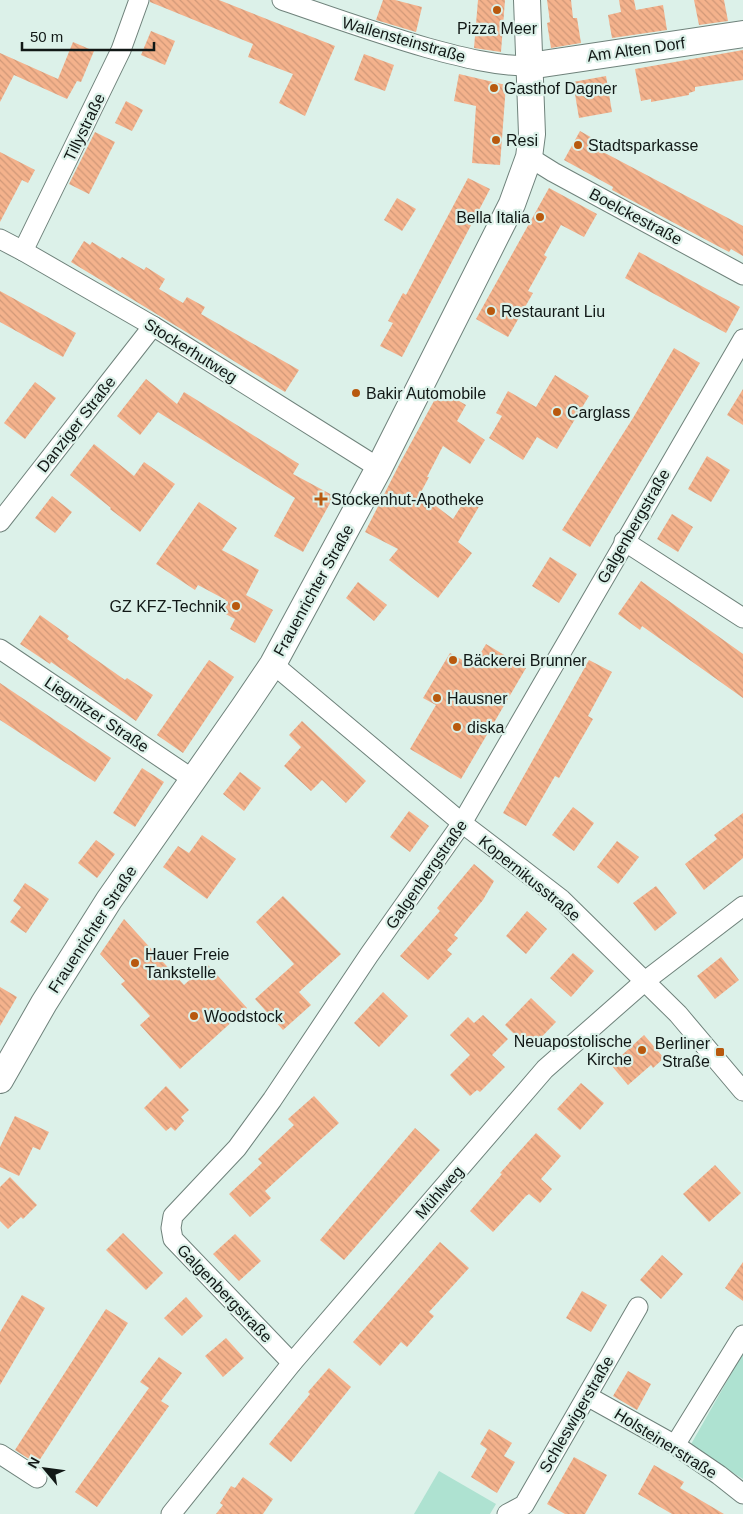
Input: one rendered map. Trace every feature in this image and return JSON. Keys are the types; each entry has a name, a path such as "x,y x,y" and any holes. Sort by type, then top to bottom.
{"main road":[{"name":"Frauenrichter Straße","path":"0,1080 44,1003 109,900 194,780 272,664 379,468 512,204 529,157 532,134 527,0"},
{"name":"Am Alten Dorf","path":"529,66 743,34"}],"street":[{"name":"Tillystraße","path":"23,251 121,50 138,0"},
{"name":"Wallensteinstraße","path":"282,0 389,37 454,55 505,66 529,66"},
{"name":"Boelckestraße","path":"529,157 553,172 743,274"},
{"name":"Stockerhutweg","path":"0,239 153,326 379,468"},
{"name":"Danziger Straße","path":"0,522 153,326"},
{"name":"Galgenbergstraße","path":"292,1363 173,1239 171,1228 173,1216 237,1148 462,823 743,339"},
{"path":"624,541 743,618"},
{"name":"Liegnitzer Straße","path":"0,649 194,780"},
{"name":"Kopernikusstraße","path":"272,664 462,823 561,899 645,981"},
{"name":"Mühlweg","path":"171,1514 292,1363 545,1069 645,981 743,906"},
{"path":"645,981 678,1014 743,1091"},
{"name":"Schleswigerstraße","path":"507,1514 524,1504 638,1307"},
{"path":"675,1445 743,1335"},
{"name":"Holsteinerstraße","path":"587,1396 675,1445 743,1494"},
{"path":"0,1454 37,1478"}],"green space":[{"path":"743,1353 743,1479 690,1446"},
{"path":"439,1471 496,1504 490,1514 414,1514"}],"building":[{"path":"150,0 219,0 335,46 305,116 279,103 293,74 248,57 253,44 150,2"},
{"path":"383,0 395,0 422,7 416,32 376,20"},
{"path":"478,0 505,0 501,52 474,48"},
{"path":"547,0 571,0 573,18 577,18 581,43 551,48 547,23 550,22"},
{"path":"619,0 634,0 636,10 663,5 667,30 612,38 608,15 621,12"},
{"path":"694,0 724,0 728,21 699,25"},
{"path":"151,31 175,41 165,65 141,55"},
{"path":"73,42 94,51 81,82 77,81 67,99 14,75 0,102 0,53 58,79"},
{"path":"743,50 743,80 695,87 695,91 689,93 689,95 651,102 651,99 641,101 635,69"},
{"path":"364,54 394,65 385,91 354,80"},
{"path":"459,74 506,85 500,165 472,163 476,106 454,101"},
{"path":"606,76 612,112 579,118 573,82"},
{"path":"126,101 143,110 132,131 115,123"},
{"path":"580,131 608,147 605,153 743,226 743,256 731,249 729,252 612,190 613,187 564,160"},
{"path":"95,132 115,142 89,194 69,184"},
{"path":"0,152 35,170 28,183 22,180 0,222"},
{"path":"468,178 490,189 402,357 380,346 393,323 388,321 403,293 406,295"},
{"path":"549,188 597,214 584,237 561,225 544,255 547,257 528,291 533,293 508,337 476,319"},
{"path":"397,198 416,209 402,231 384,220"},
{"path":"84,241 90,245 92,242 120,259 122,257 144,270 146,267 165,279 159,289 183,303 187,297 205,307 201,314 299,370 285,392 71,262"},
{"path":"639,252 740,307 726,333 625,278"},
{"path":"0,291 76,333 63,357 0,322"},
{"path":"674,348 700,363 590,547 562,530 633,418"},
{"path":"555,375 589,396 557,449 537,437 523,460 489,438 502,416 496,413 508,391 536,407"},
{"path":"146,379 177,404 184,392 299,464 293,474 334,496 303,552 274,536 295,498 158,412 140,435 117,416"},
{"path":"35,382 56,398 25,439 4,423"},
{"path":"743,389 743,425 727,415"},
{"path":"440,390 466,405 457,421 485,440 470,464 443,446 420,494 453,519 467,497 480,505 458,542 472,553 438,598 389,560 398,549 365,532"},
{"path":"94,444 134,476 144,462 175,484 140,532 70,475"},
{"path":"707,456 730,470 711,502 688,489"},
{"path":"52,496 72,512 55,533 35,518"},
{"path":"199,502 237,528 222,550 259,570 246,595 273,610 255,643 230,629 235,619 220,611 226,600 198,585 195,590 156,564"},
{"path":"672,514 693,527 678,552 657,539"},
{"path":"550,557 577,574 559,603 532,586"},
{"path":"641,581 743,654 743,698 642,626 640,630 618,614"},
{"path":"358,582 387,605 374,621 346,598"},
{"path":"40,615 69,636 67,639 125,680 127,678 153,695 136,721 51,662 50,664 20,644"},
{"name":"diska","path":"486,644 526,668 461,779 410,749 436,705 423,698 450,653 473,666"},
{"path":"209,660 234,677 183,753 157,735"},
{"path":"589,660 612,672 588,716 593,719 559,778 555,776 526,826 503,813"},
{"path":"0,683 111,758 95,782 0,720"},
{"path":"302,721 366,781 346,803 322,780 311,791 284,766 301,747 289,735"},
{"path":"142,768 164,782 135,827 113,813"},
{"path":"240,772 261,788 244,811 223,794"},
{"path":"573,807 594,823 574,851 552,835"},
{"path":"409,811 429,826 410,852 390,837"},
{"path":"743,813 743,858 704,890 685,864 717,839 714,835"},
{"path":"202,835 236,859 207,899 163,867 178,846 189,853"},
{"path":"96,840 115,854 97,878 78,863"},
{"path":"617,841 639,857 618,884 597,867"},
{"path":"474,864 494,881 483,900 454,935 458,938 447,950 452,954 428,980 400,956 440,911 437,908"},
{"path":"25,883 49,899 26,933 10,922 21,907 13,901"},
{"path":"656,886 677,913 655,931 633,903"},
{"path":"283,896 341,954 299,992 311,1005 283,1030 255,999 294,964 256,922"},
{"path":"527,911 547,929 526,954 506,936"},
{"path":"124,919 184,985 207,964 247,1008 180,1069 140,1025 150,1016 121,984 125,981 100,954"},
{"path":"573,953 594,971 571,997 550,978"},
{"path":"721,957 739,980 715,999 697,976"},
{"path":"0,987 17,997 0,1026"},
{"path":"383,992 408,1016 379,1047 354,1023"},
{"path":"531,998 556,1022 530,1049 505,1025"},
{"path":"483,1015 508,1039 492,1055 505,1067 480,1092 477,1090 470,1096 450,1075 470,1055 450,1035 468,1017 474,1023"},
{"name":"Neuapostolische Kirche","path":"644,1035 664,1058 653,1068 651,1065 628,1085 611,1065"},
{"path":"581,1083 604,1103 580,1130 557,1109"},
{"path":"166,1086 189,1110 181,1117 184,1121 175,1131 171,1127 166,1131 144,1108"},
{"path":"314,1096 339,1123 265,1191 271,1198 250,1217 229,1194 262,1163 258,1159 294,1125 288,1119"},
{"path":"15,1116 49,1132 40,1150 33,1147 19,1176 0,1167 0,1147"},
{"path":"415,1128 440,1150 344,1260 320,1240"},
{"path":"536,1133 561,1156 541,1179 552,1189 540,1203 529,1194 526,1196 493,1232 470,1211 502,1174 500,1173"},
{"path":"715,1165 741,1193 709,1222 683,1194"},
{"path":"10,1177 37,1205 23,1219 21,1217 8,1229 0,1221 0,1187"},
{"path":"123,1233 163,1273 146,1290 106,1250"},
{"path":"235,1234 261,1261 239,1281 213,1254"},
{"path":"440,1242 469,1268 429,1312 434,1316 407,1347 401,1342 380,1366 353,1342"},
{"path":"662,1255 683,1274 661,1299 640,1280"},
{"path":"743,1262 743,1301 725,1288"},
{"path":"582,1291 607,1305 591,1332 566,1318"},
{"path":"22,1295 45,1308 0,1385 0,1332"},
{"path":"186,1297 203,1316 182,1336 164,1318"},
{"path":"106,1309 128,1323 37,1464 15,1450"},
{"path":"226,1338 244,1358 223,1377 205,1356"},
{"path":"159,1357 182,1373 161,1401 169,1406 97,1507 75,1492 149,1388 140,1382"},
{"path":"329,1368 351,1387 291,1462 269,1444 310,1394 308,1392"},
{"path":"628,1371 651,1384 637,1410 613,1396"},
{"path":"489,1429 512,1443 504,1456 515,1462 497,1493 471,1477 487,1449 480,1444"},
{"path":"574,1457 607,1475 585,1514 565,1514 547,1504"},
{"path":"654,1465 684,1482 680,1488 724,1514 672,1514 638,1494"},
{"path":"243,1477 273,1499 263,1514 216,1514 223,1505 220,1503 231,1486 235,1488"}],"place":[{"name":"Pizza Meer","path":"497,10"},
{"name":"Gasthof Dagner","path":"494,88"},
{"name":"Resi","path":"496,140"},
{"name":"Stadtsparkasse","path":"578,145"},
{"name":"Bella Italia","path":"540,217"},
{"name":"Restaurant Liu","path":"491,311"},
{"name":"Bakir Automobile","path":"356,393"},
{"name":"Carglass","path":"557,412"},
{"name":"Stockenhut-Apotheke","path":"321,499"},
{"name":"GZ KFZ-Technik","path":"236,606"},
{"name":"Bäckerei Brunner","path":"453,660"},
{"name":"Hausner","path":"437,698"},
{"name":"diska","path":"457,727"},
{"name":"Hauer Freie Tankstelle","path":"135,963"},
{"name":"Woodstock","path":"194,1016"},
{"name":"Neuapostolische Kirche","path":"642,1050"},
{"name":"Berliner Straße","path":"720,1052"}]}
